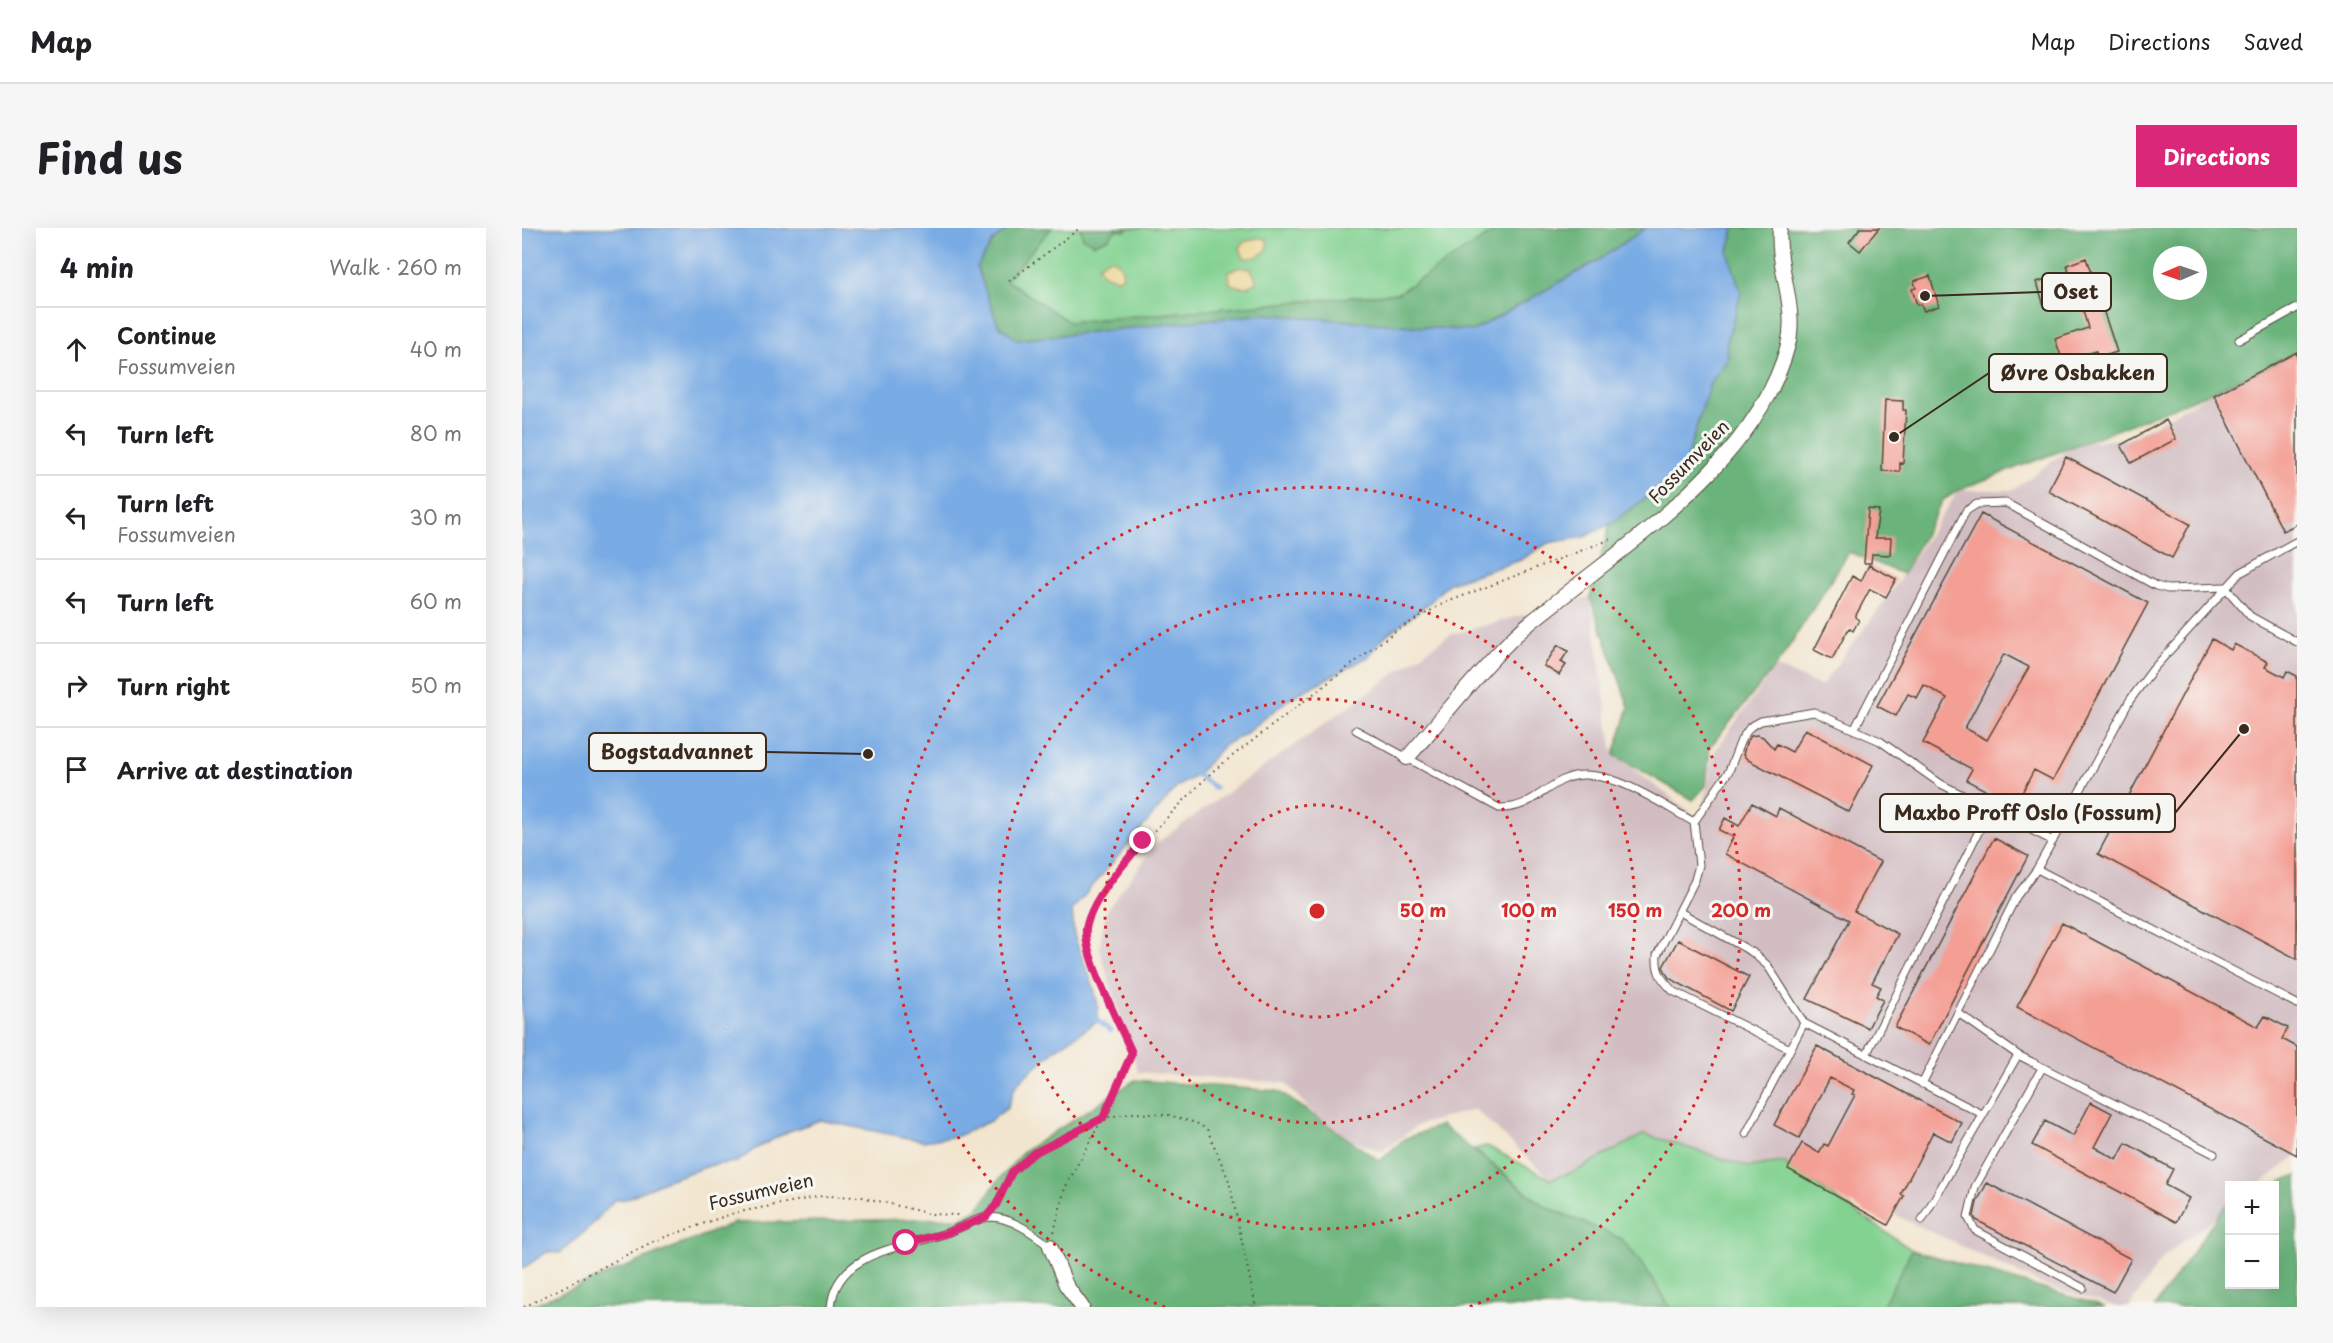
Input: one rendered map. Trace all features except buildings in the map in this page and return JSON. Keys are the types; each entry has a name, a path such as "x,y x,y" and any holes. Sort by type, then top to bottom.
{"street":[{"name":"Fossumveien","path":"1407,758 1516,635 1656,522 1710,472 1750,424 1777,378 1789,332 1789,302 1778,249 1780,228"},
{"path":"1050,1246 1066,1285 1082,1307"}],"lane":[{"path":"2239,339 2297,308"},
{"path":"1854,730 1966,511 1972,506 1991,502 2006,503 2156,586 2168,590 2225,588"},
{"path":"1922,1084 2016,897 2037,869 2130,700 2153,669 2225,588 2253,565 2297,541"},
{"path":"2225,588 2250,616 2297,642"},
{"path":"1790,1049 1673,991 1661,979 1656,967 1657,955 1680,912 1699,865 1694,822 1729,771 1741,740 1750,727 1761,721 1814,712 1880,741 1941,784 2052,840"},
{"path":"1356,730 1499,808 1515,809 1566,779 1587,774 1623,784 1694,822"},
{"path":"1866,1055 1990,809"},
{"path":"2037,869 2297,1004"},
{"path":"1680,912 1752,952 1768,966 1804,1023 1982,1114"},
{"path":"1958,1012 2018,1055 2214,1154"},
{"path":"1746,1134 1804,1023"},
{"path":"1922,1220 2018,1055"},
{"path":"2042,1068 1975,1187 1968,1217 1975,1230 2083,1288"},
{"path":"831,1307 831,1297 843,1276 858,1264 883,1250 944,1234 986,1217 1009,1222 1050,1246"}],"path":[{"path":"1009,281 1080,228"},
{"path":"1050,1246 1065,1188 1103,1118 1132,1053 1091,959 1086,929 1102,893 1143,841 1213,771 1394,632 1442,604 1614,538"},
{"path":"986,1217 996,1205 1012,1172 1034,1153 1103,1118 1133,1113 1169,1114 1196,1122 1207,1129 1229,1181 1256,1307"},
{"name":"Fossumveien","path":"524,1307 654,1241 734,1213 832,1196 862,1197 931,1214 986,1217"}],"shaded area":[{"path":"2297,352 2297,1156 2263,1181 2225,1181 2225,1210 2164,1256 2129,1307 2119,1307 2048,1287 1783,1162 1749,1167 1644,1134 1576,1171 1550,1179 1475,1109 1418,1125 1382,1151 1334,1135 1285,1083 1138,1072 1099,949 1106,911 1158,842 1449,635 1590,597 1613,754 1701,820 1714,752 1776,667 1821,686 1882,605 1959,490 2013,490 2079,442 2128,439 2211,393"}],"green space":[{"path":"1009,228 1052,228 1006,280 1069,322 1398,293 1500,228 1646,228 1597,261 1473,331 1263,314 1017,340 998,325 976,267 994,240"},
{"path":"1045,228 1500,228 1398,293 1069,322 1006,280"},
{"path":"1080,228 1129,228 1125,231 1116,230 1108,239 1094,244 1083,238"},
{"path":"1734,228 2297,228 2297,352 2172,408 1959,490 1943,500 1903,574 1849,552 1781,659 1710,747 1706,786 1693,800 1614,755 1629,707 1590,597 1610,524 1683,470 1710,383 1728,359 1726,344 1741,293 1728,252"},
{"path":"1135,1080 1278,1091 1380,1161 1404,1139 1441,1125 1544,1206 1622,1239 1646,1269 1670,1307 527,1307 734,1223 961,1218 979,1208 996,1183 1023,1152"},
{"path":"1644,1134 1749,1167 1783,1162 1912,1250 1882,1307 1670,1307 1646,1269 1622,1239 1544,1206 1474,1149 1487,1146 1550,1179 1576,1171"},
{"path":"2297,1175 2297,1307 2154,1307 2225,1206 2225,1289 2279,1289 2279,1182"},
{"path":"1912,1250 2105,1307 1882,1307"}],"sand":[{"path":"1257,238 1267,239 1267,250 1256,257 1243,257 1240,248 1244,242"},
{"path":"1110,258 1118,262 1122,269 1123,275 1118,280 1102,273 1098,266"},
{"path":"1242,267 1250,268 1257,281 1244,287 1230,284 1229,271"}],"water":[{"path":"522,228 1009,228 994,240 977,267 998,325 1017,340 1263,314 1473,331 1597,261 1646,228 1734,228 1728,252 1741,293 1726,344 1728,359 1710,383 1683,470 1610,524 1584,537 1548,543 1521,560 1449,583 1428,604 1385,636 1368,657 1290,698 1245,734 1224,745 1197,775 1177,787 1072,910 1077,945 1094,987 1098,1021 1057,1048 1025,1076 1015,1087 1007,1108 990,1121 958,1136 923,1141 820,1120 787,1132 755,1149 737,1162 712,1165 664,1181 626,1199 614,1200 589,1228 560,1253 547,1252 522,1269"}],"waterway":[{"path":"1197,775 1215,788"},
{"path":"1098,1021 1111,1031"}],"place":[{"name":"Oset","path":"1925,296"},
{"name":"Øvre Osbakken","path":"1894,437"},
{"name":"Maxbo Proff Oslo (Fossum)","path":"2244,729"},
{"name":"Bogstadvannet","path":"868,754"}],"route":[{"path":"906,1243 944,1234 986,1217 996,1205 1012,1172 1034,1153 1103,1118 1132,1053 1091,959 1086,929 1102,893 1143,841"}]}
